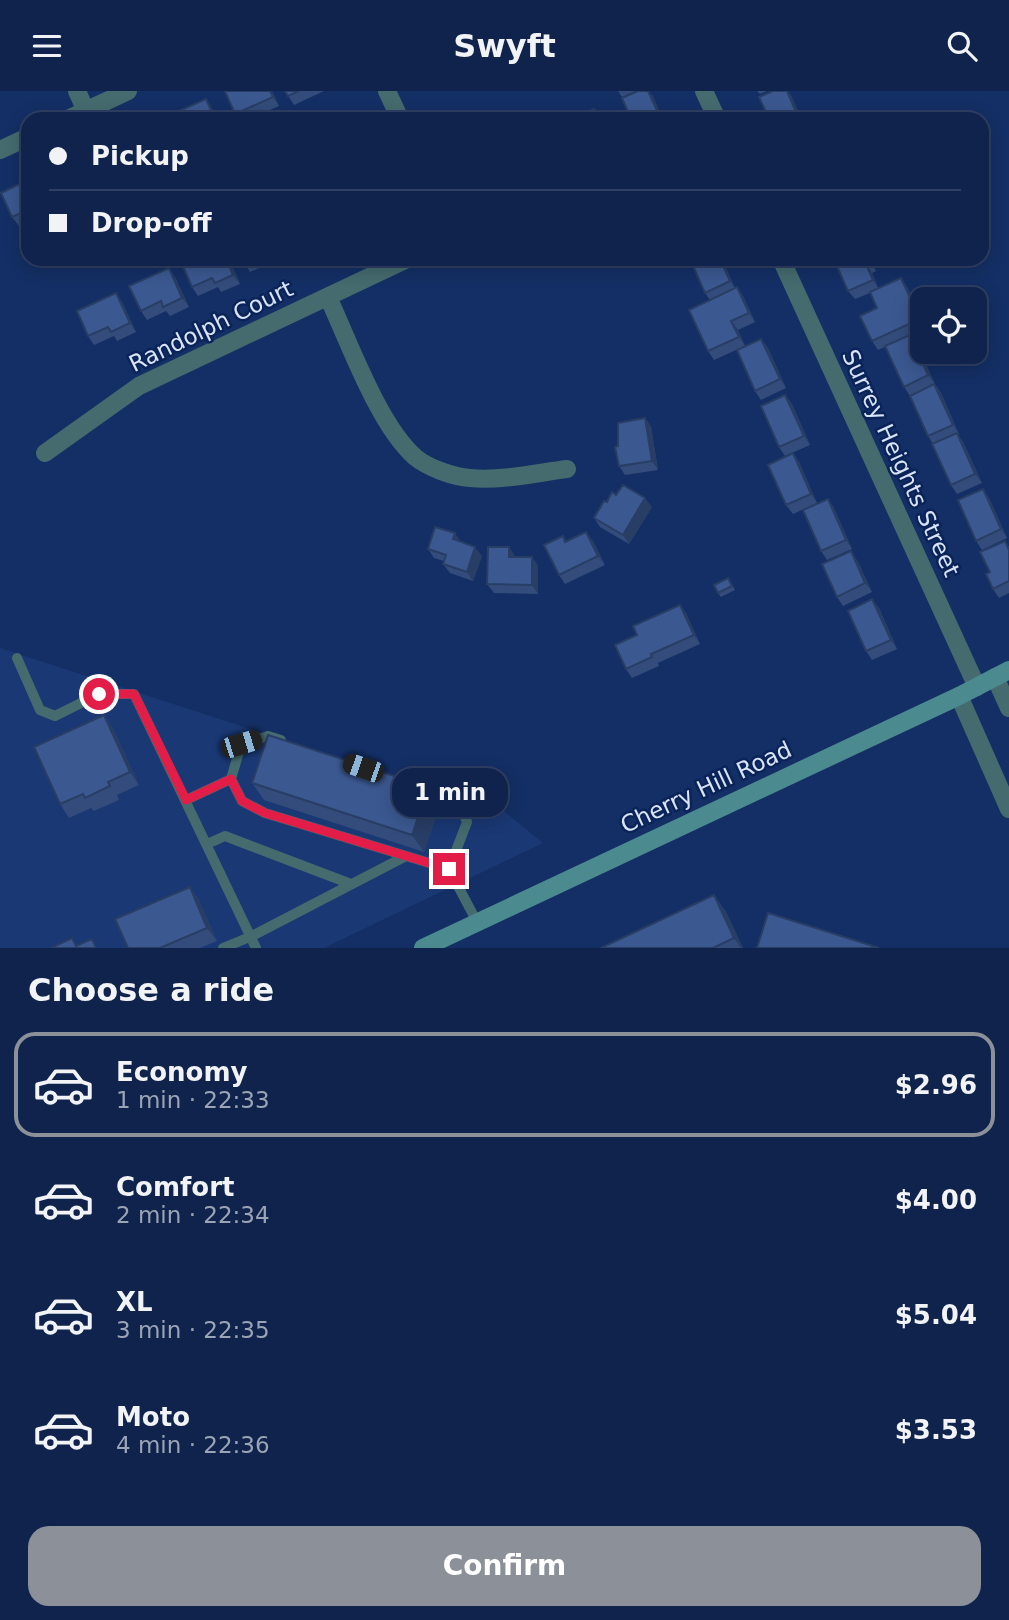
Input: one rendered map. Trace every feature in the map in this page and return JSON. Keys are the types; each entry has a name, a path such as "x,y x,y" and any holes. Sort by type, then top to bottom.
{"main road":[{"name":"Cherry Hill Road","path":"423,948 1002,673"}],"street":[{"path":"77,91 86,111 128,91"},
{"path":"387,91 396,112"},
{"path":"704,91 714,112"},
{"path":"0,150 21,140"},
{"name":"Randolph Court","path":"45,453 139,386 392,266"},
{"name":"Surrey Heights Street","path":"784,266 977,687"},
{"path":"328,297 389,425 418,459 457,476 471,478 567,470"},
{"path":"1002,673 1009,708"},
{"path":"958,696 1009,809"}],"lane":[{"path":"17,658 40,710 55,716 99,694 134,694 257,948"},
{"path":"293,744 268,736 241,744 231,779 242,801 265,813 449,869 477,922"},
{"path":"186,800 231,779"},
{"path":"407,783 458,800 467,822 449,869"},
{"path":"207,844 225,836 352,884"},
{"path":"223,948 252,936 406,856"}],"shaded area":[{"path":"0,648 504,811 543,843 324,948 0,948"}],"building":[{"path":"225,91 270,91 273,97 239,112 234,112"},
{"path":"285,91 299,91 288,96"},
{"path":"638,91 648,91 658,112 628,112 622,98"},
{"path":"773,91 787,91 796,112 766,112 759,97"},
{"path":"206,99 212,112 177,112"},
{"path":"21,183 21,213 12,217 1,193"},
{"path":"183,266 229,266 233,275 215,283 212,278 192,287"},
{"path":"693,266 723,266 730,281 705,293"},
{"path":"837,266 867,266 873,280 848,291"},
{"path":"169,268 182,298 163,307 161,301 141,311 129,286"},
{"path":"901,278 910,297 910,324 872,341 860,316 877,308 870,292"},
{"path":"737,287 749,313 731,321 739,337 708,351 689,310"},
{"path":"116,293 130,323 111,332 108,327 88,336 77,311"},
{"path":"910,335 910,364 923,364 928,375 904,387 885,346"},
{"path":"761,339 780,379 755,391 737,350"},
{"path":"934,384 953,425 928,436 910,396"},
{"path":"785,395 804,436 779,447 761,406"},
{"path":"645,418 652,461 619,466 615,447 618,446 618,423"},
{"path":"957,433 975,474 951,485 932,444"},
{"path":"793,453 811,494 786,505 768,465"},
{"path":"623,485 645,498 623,535 594,518 604,501 607,502 612,492 616,495"},
{"path":"983,489 1001,529 976,541 958,500"},
{"path":"828,499 846,540 821,551 803,510"},
{"path":"435,527 455,533 453,539 475,547 467,572 443,564 446,555 428,549"},
{"path":"586,532 598,556 559,575 544,545 563,536 565,542"},
{"path":"1005,541 1009,550 1009,581 993,589 986,574 990,572 980,552"},
{"path":"488,547 509,547 509,557 532,557 532,585 487,584"},
{"path":"851,551 865,583 837,597 822,564"},
{"path":"728,578 732,586 718,593 714,585"},
{"path":"872,599 891,640 866,651 848,611"},
{"path":"680,605 694,635 651,654 652,657 626,669 615,645 637,635 633,626"},
{"path":"104,715 130,772 108,782 110,786 85,798 83,794 60,804 34,747"},
{"path":"268,735 428,787 412,835 252,783"},
{"path":"190,887 207,928 160,948 128,948 115,919"},
{"path":"714,895 734,938 713,948 601,948"},
{"path":"768,913 879,948 757,948"},
{"path":"72,938 76,946 92,939 96,948 51,948"}],"route":[{"path":"99,694 134,694 186,800 231,779 242,801 265,813 449,869"}]}
